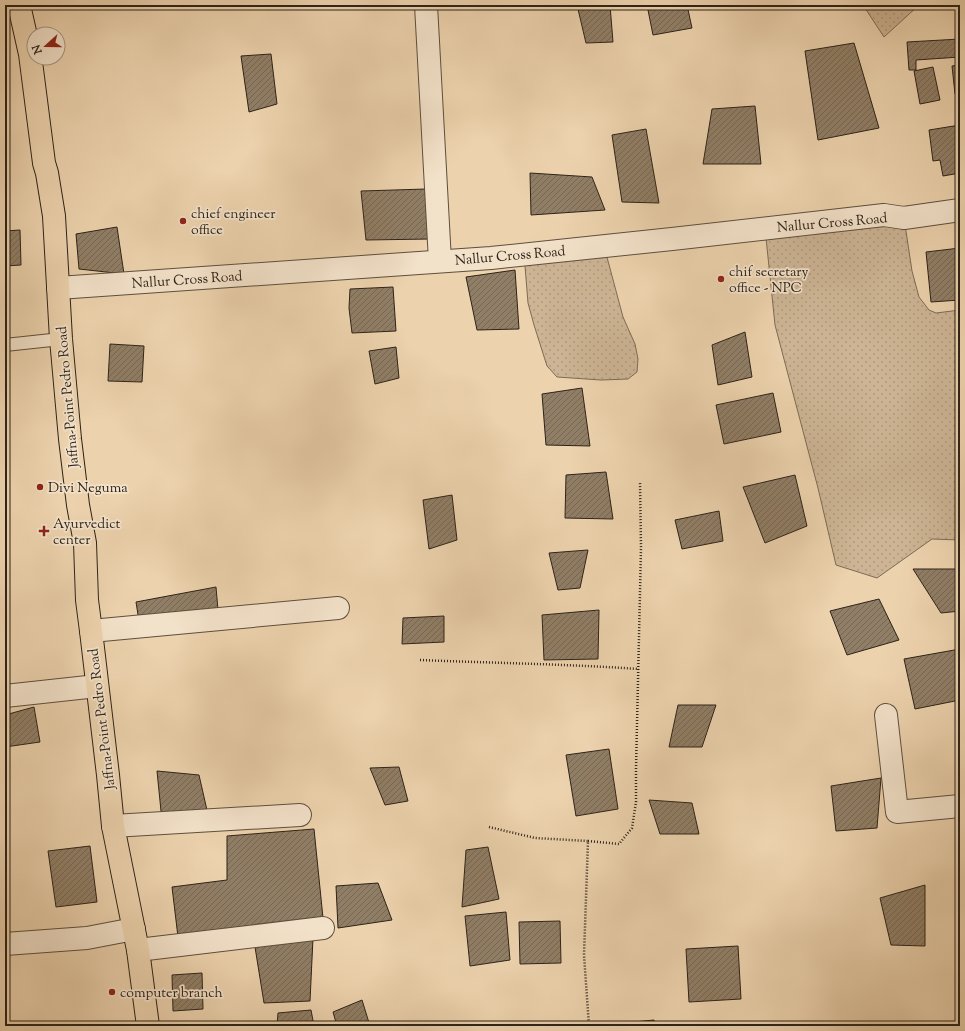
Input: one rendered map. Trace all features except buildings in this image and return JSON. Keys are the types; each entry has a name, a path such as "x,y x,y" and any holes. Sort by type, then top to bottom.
{"main road":[{"name":"Jaffna-Point Pedro Road","path":"19,5 30,54 44,163 54,216 61,339 72,463 85,543 87,600 113,826 138,950 148,1026"}],"street":[{"path":"426,5 440,261"},
{"name":"Nallur Cross Road","path":"58,288 491,258 884,215 904,218 960,210"},
{"path":"91,630 338,608"},
{"path":"5,696 97,686"},
{"path":"886,715 897,812 960,806"},
{"path":"113,826 300,815"},
{"path":"138,950 323,928"},
{"path":"5,944 87,938 134,929"}],"lane":[{"path":"5,345 61,339"}],"path":[{"path":"489,826 535,838 619,844 632,828 636,802 641,548 640,483"},
{"path":"420,660 638,669"},
{"path":"588,841 584,955 589,1026"}],"shaded area":[{"path":"863,5 919,5 884,37"},
{"path":"904,218 912,271 919,297 929,310 936,313 960,310 960,540 932,539 877,578 836,565 818,488 775,325 765,228"},
{"path":"604,246 623,317 635,344 638,359 637,372 628,379 601,380 557,377 547,366 528,303 524,254"}],"place":[{"name":"chief engineer office","path":"183,221"},
{"name":"chif secretary office - NPC","path":"721,279"},
{"name":"Divi Neguma","path":"40,487"},
{"name":"Ayurvedict center","path":"44,531"},
{"name":"computer branch","path":"112,992"}]}
